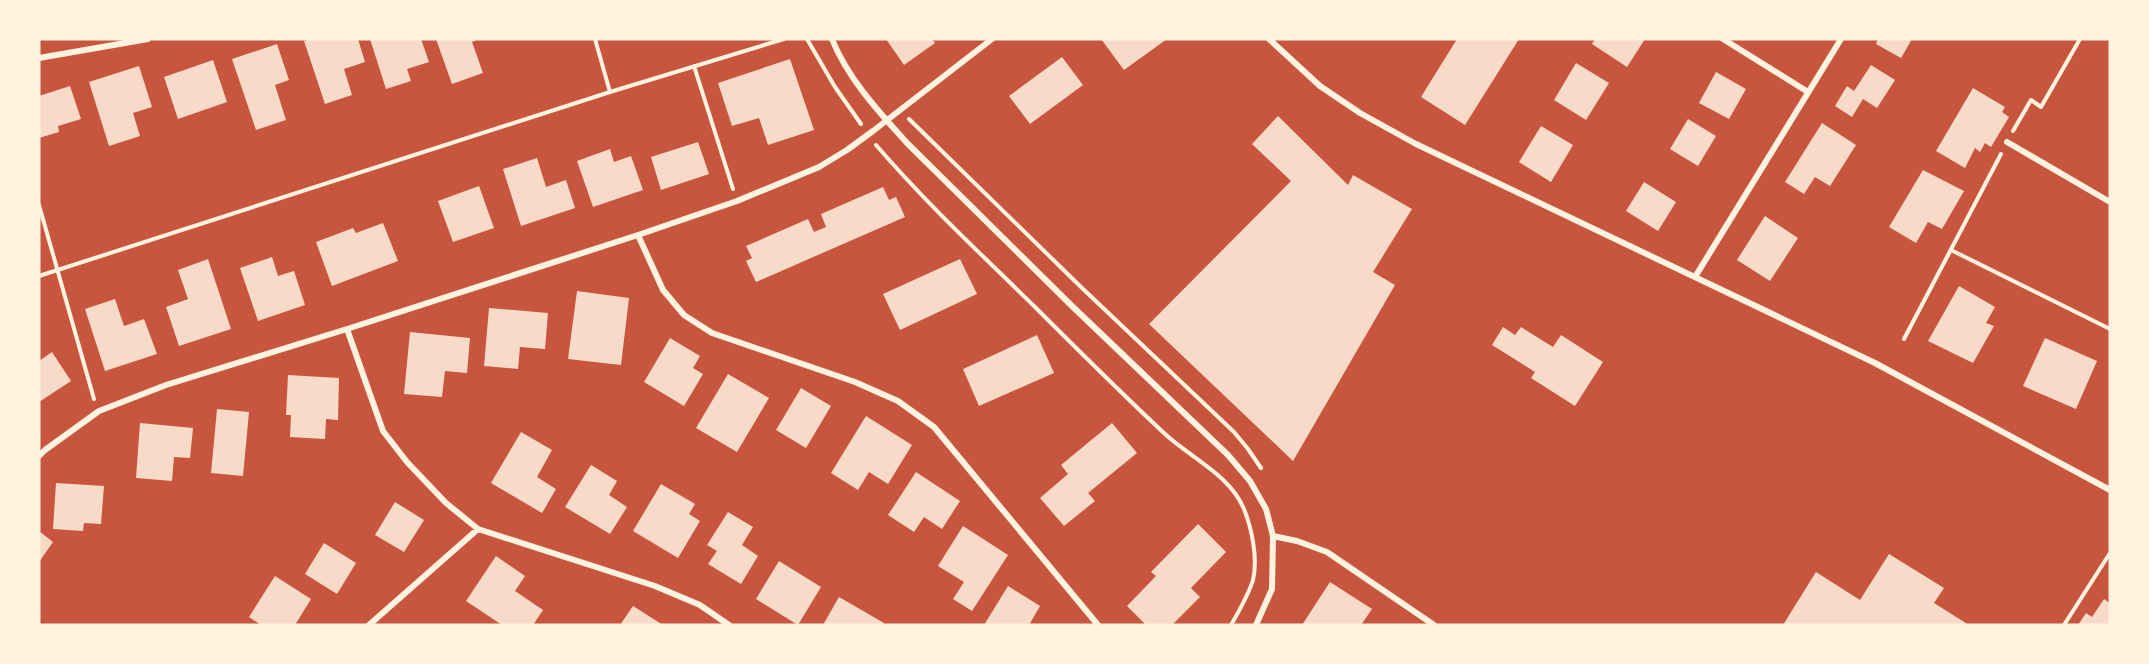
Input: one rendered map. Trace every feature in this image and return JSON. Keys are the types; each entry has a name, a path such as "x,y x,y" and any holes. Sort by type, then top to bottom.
{"street":[{"path":"39,58 148,39"},
{"path":"832,39 849,72 887,121 1074,307 1228,455 1250,481 1266,509 1273,536 1272,589 1256,625"},
{"path":"39,456 99,411 166,385 638,235 736,201 819,167 887,121 992,39"},
{"path":"1269,39 1320,86 1360,113 1416,144 1875,363 2110,490"},
{"path":"1723,39 1808,92"},
{"path":"1695,277 1841,39"},
{"path":"2007,142 2110,202"},
{"path":"638,235 663,290 684,315 712,333 855,382 898,401 934,427 1098,625"},
{"path":"347,329 383,431 407,462 446,503 478,529 655,586 700,605 729,625"},
{"path":"369,625 478,529"},
{"path":"1273,536 1297,541 1327,552 1434,625"}],"path":[{"path":"596,39 610,92"},
{"path":"39,276 610,92 783,39"},
{"path":"807,39 835,87 868,135 916,191 1166,435 1222,479 1234,493 1243,508 1251,532 1254,560 1253,579 1244,602 1230,625"},
{"path":"1905,339 2031,100 2041,107 2080,39"},
{"path":"694,66 736,201"},
{"path":"39,205 99,411"},
{"path":"1951,250 2110,329"},
{"path":"2064,625 2110,553"}],"building":[{"path":"358,39 365,62 344,69 352,95 325,104 304,41"},
{"path":"370,39 421,39 429,62 407,69 411,81 386,89"},
{"path":"436,39 479,39 472,42 483,73 452,84"},
{"path":"886,39 932,39 935,43 904,65"},
{"path":"1101,39 1167,39 1124,70"},
{"path":"1457,39 1519,39 1465,125 1421,97"},
{"path":"1595,39 1645,39 1627,67 1592,44"},
{"path":"1878,39 1912,39 1901,58 1876,44"},
{"path":"277,44 289,80 275,85 286,120 256,130 232,59"},
{"path":"1062,57 1083,85 1030,124 1009,96"},
{"path":"790,59 814,130 768,145 759,118 732,126 718,83"},
{"path":"213,60 227,102 178,119 164,77"},
{"path":"1576,63 1609,83 1586,120 1554,100"},
{"path":"1871,65 1895,80 1877,108 1863,99 1852,117 1835,106 1847,86 1854,91"},
{"path":"139,66 152,107 133,113 140,136 109,146 89,82"},
{"path":"1716,72 1746,89 1729,119 1699,103"},
{"path":"70,86 81,119 58,126 59,132 39,138 39,96"},
{"path":"1973,88 2005,107 2002,112 2009,117 1991,147 1985,143 1980,152 1975,148 1965,168 1936,151"},
{"path":"1278,116 1348,185 1353,175 1412,209 1373,272 1395,285 1293,461 1149,324 1291,181 1252,144"},
{"path":"1688,119 1716,136 1698,166 1670,149"},
{"path":"1822,123 1856,145 1830,186 1815,177 1804,194 1785,182"},
{"path":"1541,126 1573,145 1551,182 1519,162"},
{"path":"698,142 709,174 661,190 651,157"},
{"path":"610,149 614,162 631,156 643,190 593,207 577,161"},
{"path":"537,158 546,187 566,180 575,208 521,226 503,169"},
{"path":"1923,170 1964,191 1942,229 1928,222 1916,243 1889,227"},
{"path":"1644,182 1676,202 1658,231 1626,211"},
{"path":"479,186 494,228 453,242 438,201"},
{"path":"883,187 889,200 896,197 905,217 756,282 746,261 752,258 746,246 808,219 814,232 826,227 821,214"},
{"path":"1765,216 1798,238 1770,281 1737,260"},
{"path":"383,223 398,261 332,286 316,242 353,228 356,233"},
{"path":"272,257 278,276 294,271 305,305 258,321 240,268"},
{"path":"208,259 231,329 179,346 166,307 188,299 178,270"},
{"path":"960,259 977,294 900,330 883,294"},
{"path":"1959,286 1995,307 1986,323 1994,326 1973,363 1928,341"},
{"path":"577,291 629,298 621,365 568,359"},
{"path":"115,299 124,326 144,319 157,354 105,371 85,309"},
{"path":"489,308 548,313 545,349 520,347 518,369 484,366"},
{"path":"1503,327 1515,335 1521,327 1553,347 1561,335 1603,362 1575,406 1531,378 1535,372 1492,345"},
{"path":"410,332 470,338 467,373 445,371 442,397 404,394"},
{"path":"1037,335 1054,373 979,406 963,369"},
{"path":"670,338 700,356 693,368 703,374 684,406 644,382"},
{"path":"2045,338 2097,361 2076,409 2023,386"},
{"path":"52,352 71,381 39,402 39,361"},
{"path":"728,374 769,398 737,452 696,428"},
{"path":"288,375 339,378 338,420 326,419 325,439 290,437 291,415 286,415"},
{"path":"801,388 831,406 806,448 776,430"},
{"path":"217,409 249,412 243,476 211,473"},
{"path":"866,416 912,445 888,484 869,472 858,490 831,473"},
{"path":"140,423 193,428 190,458 174,457 172,481 136,478"},
{"path":"1112,423 1137,453 1088,493 1095,501 1064,526 1040,498 1068,474 1061,465"},
{"path":"521,432 552,450 537,477 556,489 542,513 491,483"},
{"path":"591,465 617,481 609,495 627,507 610,534 565,507"},
{"path":"916,472 960,501 942,529 924,517 914,532 888,515"},
{"path":"56,483 104,486 101,524 84,523 83,531 53,529"},
{"path":"661,484 695,504 689,514 700,521 678,558 633,531"},
{"path":"395,502 424,520 404,552 375,535"},
{"path":"728,512 753,527 742,545 758,556 741,584 708,564 717,551 707,545"},
{"path":"1198,524 1226,552 1191,588 1200,597 1172,625 1146,625 1127,606 1156,576 1151,572"},
{"path":"963,526 1008,555 972,611 953,599 964,582 938,566"},
{"path":"39,531 53,542 39,562"},
{"path":"324,543 356,563 337,594 305,574"},
{"path":"1889,554 1944,588 1934,603 1969,625 1783,625 1816,572 1860,600"},
{"path":"496,556 525,576 515,591 543,610 533,625 502,625 466,601"},
{"path":"779,561 821,587 798,625 756,599"},
{"path":"275,576 311,599 295,625 261,625 249,617"},
{"path":"1330,582 1372,609 1361,625 1302,625"},
{"path":"1008,586 1040,606 1029,625 984,625"},
{"path":"839,597 884,623 883,625 823,625"},
{"path":"2104,599 2110,603 2110,625 2078,625 2086,613 2092,617"},
{"path":"633,606 663,625 620,625"}]}
